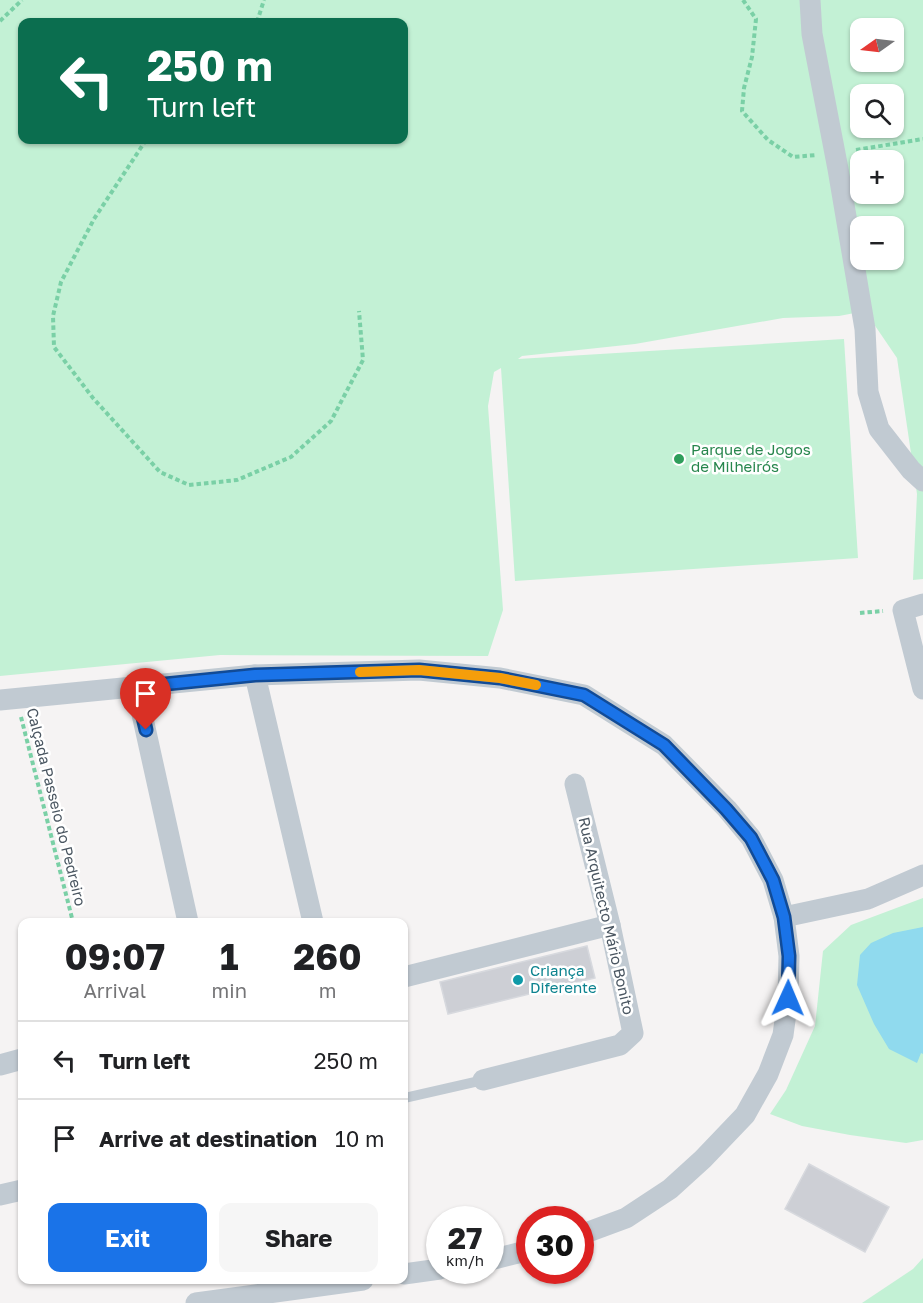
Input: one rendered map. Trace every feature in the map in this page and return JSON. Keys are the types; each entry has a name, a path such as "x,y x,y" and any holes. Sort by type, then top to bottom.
{"street":[{"path":"810,0 812,34 865,329 868,392 879,429 911,470 923,481"},
{"path":"923,604 903,610 923,689"},
{"path":"8,699 255,675 419,670 500,678 584,695 664,745 751,838 773,880 784,917 789,956 788,998 783,1035 768,1074 745,1115 703,1159 670,1189 626,1218 594,1230"},
{"path":"255,675 312,918"},
{"path":"136,687 187,918"},
{"name":"Rua Arquitecto Mário Bonito","path":"483,1080 620,1045 633,1034 610,925 575,784"},
{"path":"784,917 868,899 923,875"},
{"path":"408,976 610,925"},
{"path":"0,1063 18,1060"},
{"path":"0,1195 18,1191"},
{"path":"408,1273 426,1271"},
{"path":"196,1303 310,1295 349,1284"}],"lane":[{"path":"408,1097 483,1080"}],"path":[{"path":"0,21 22,0"},
{"path":"258,18 264,0"},
{"path":"743,0 756,19 742,111 768,140 793,157 835,154 923,139"},
{"path":"143,144 94,219 61,282 52,316 54,347 93,398 160,472 189,485 237,480 291,457 331,421 363,360 359,311"},
{"name":"Calçada Passeio do Pedreiro","path":"8,699 72,918"}],"green space":[{"path":"0,0 923,0 923,579 913,580 917,494 897,358 865,311 839,316 783,318 635,344 522,356 518,359 844,339 858,558 515,581 501,368 494,372 488,406 503,610 488,656 220,655 0,676"},
{"path":"923,898 923,1140 906,1143 850,1135 802,1126 770,1114 786,1090 815,1026 823,951 851,925"},
{"path":"923,1258 923,1303 862,1303 913,1269"}],"water":[{"path":"923,927 923,1054 921,1053 917,1063 889,1049 874,1024 857,985 860,955 871,943 893,933"}],"building":[{"name":"Criança Diferente","path":"587,946 595,978 448,1014 440,982"},
{"path":"809,1164 889,1207 865,1252 785,1209"}],"slow traffic":[{"path":"360,672 419,670 500,678 536,685"}],"place":[{"name":"Parque de Jogos de Milheirós","path":"679,459"},
{"name":"Criança Diferente","path":"518,980"}],"route":[{"path":"146,730 136,687 255,675 419,670 500,678 584,695 664,745 751,838 773,880 784,917 789,956 788,998"}]}
